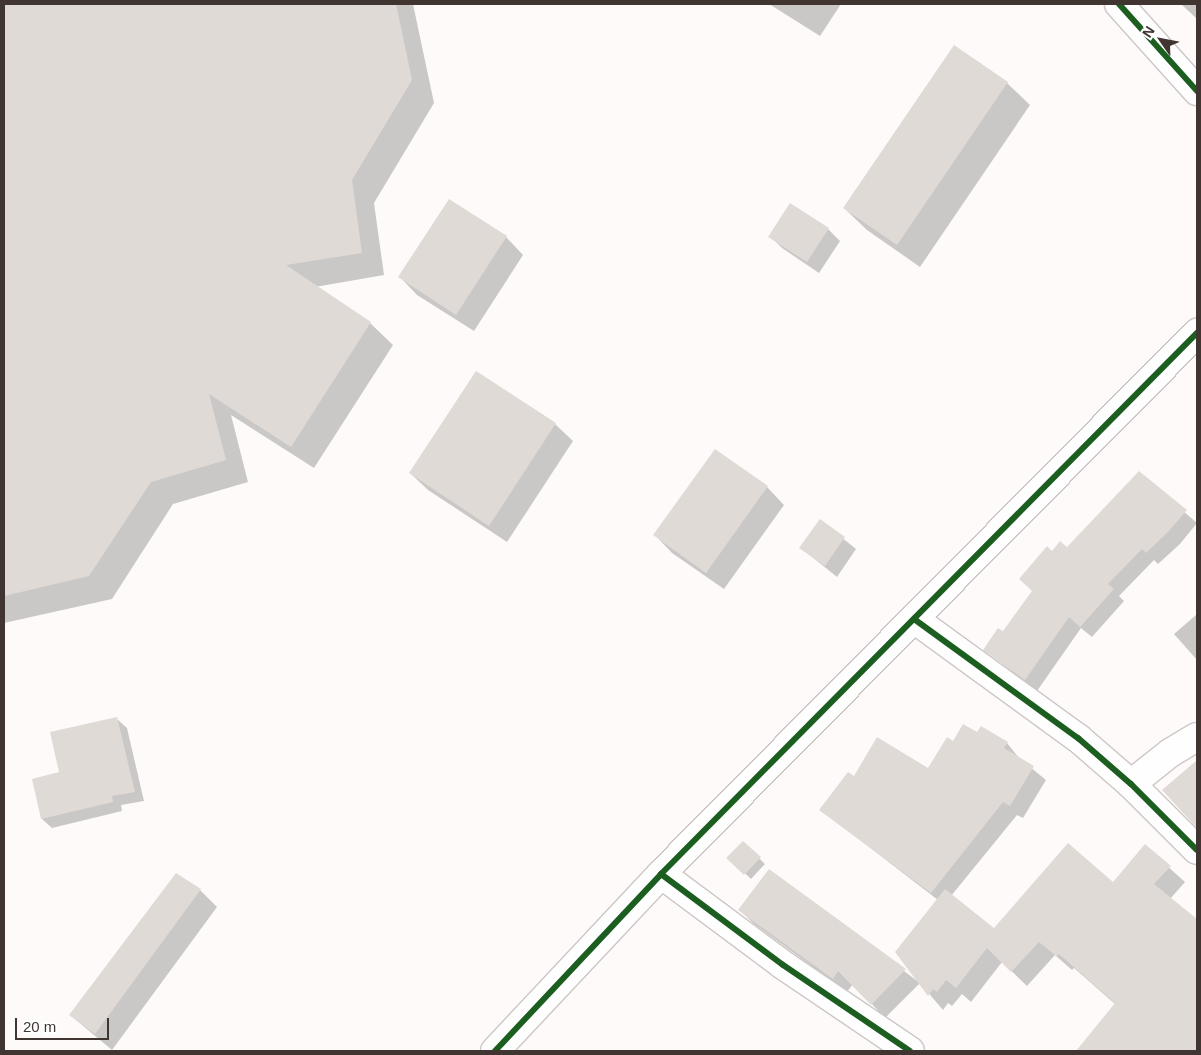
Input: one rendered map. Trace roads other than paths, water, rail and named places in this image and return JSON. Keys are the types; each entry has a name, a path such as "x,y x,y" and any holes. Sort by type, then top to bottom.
{"street":[{"path":"1119,4 1197,91"},
{"path":"495,1051 661,874 1197,333"},
{"path":"914,619 1078,738 1131,784 1197,850"},
{"path":"1131,784 1170,752 1197,737"},
{"path":"661,874 783,965 910,1051"}]}
